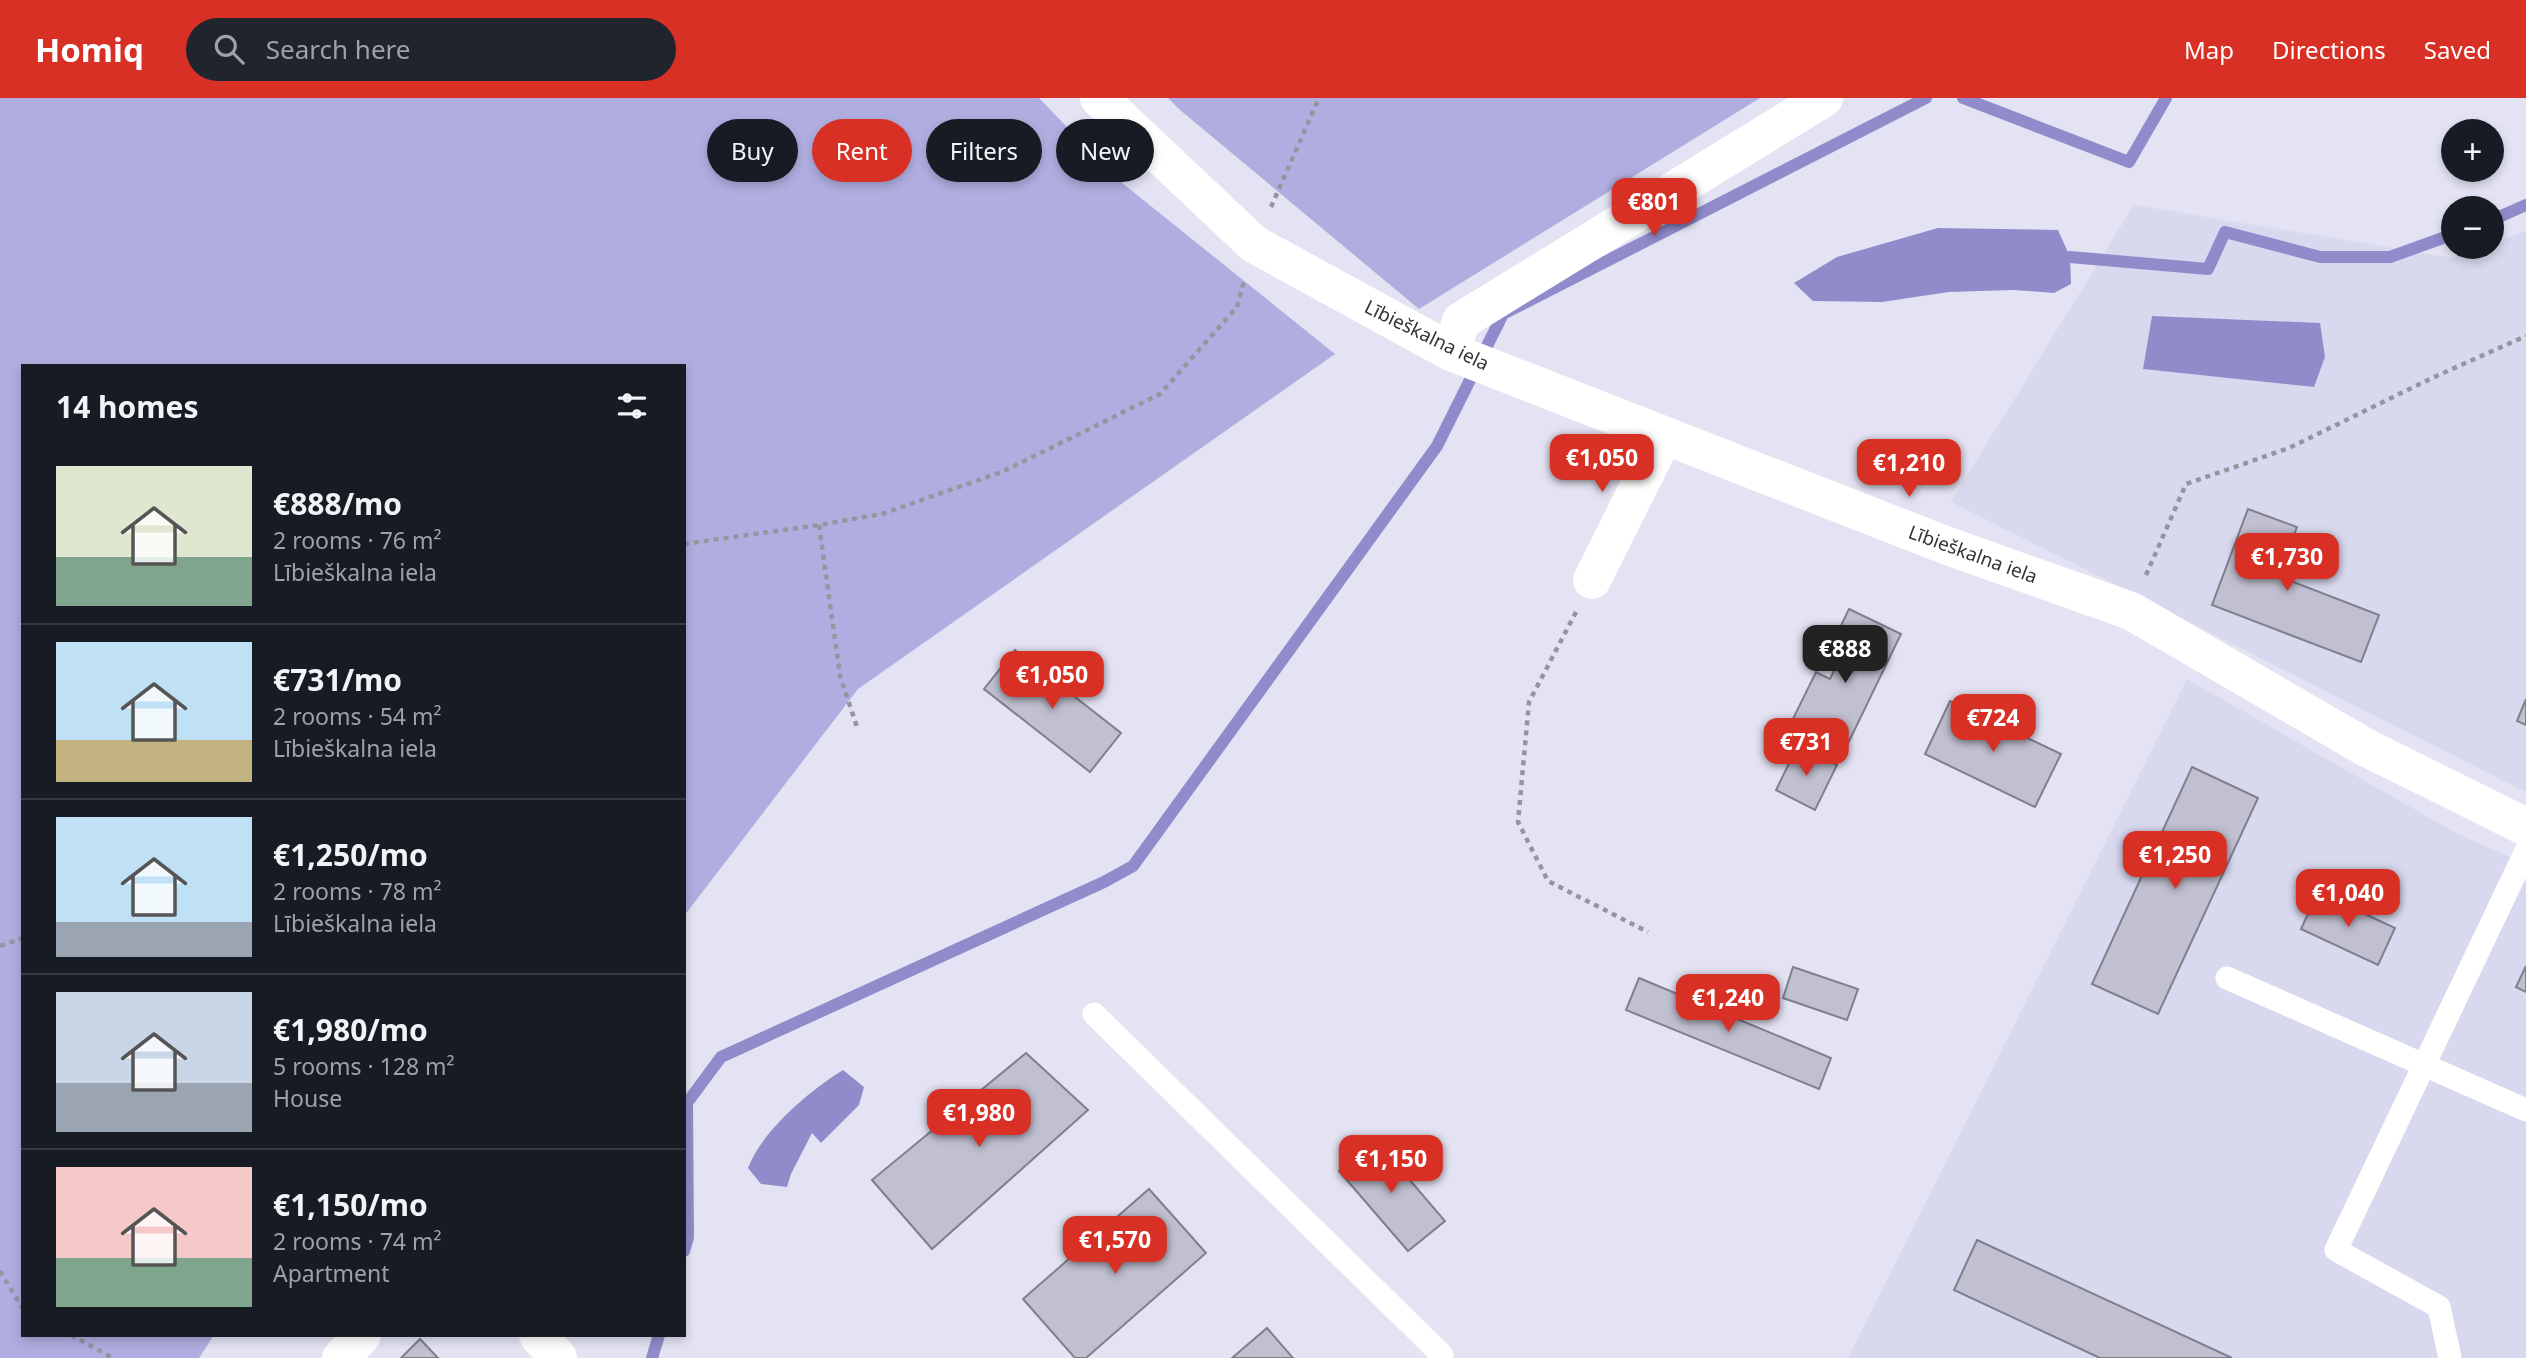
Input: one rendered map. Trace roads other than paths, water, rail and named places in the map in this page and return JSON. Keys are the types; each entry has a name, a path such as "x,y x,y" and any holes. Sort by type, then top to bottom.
{"street":[{"name":"Lībieškalna iela","path":"1099,98 1254,244 1451,352 1945,545 2131,611 2365,747 2526,827"},
{"path":"1451,352 1461,321 1824,98"},
{"path":"1592,580 1664,436"},
{"path":"341,1358 360,1337"},
{"path":"540,1337 558,1358"}],"lane":[{"path":"2450,1358 2439,1307 2336,1250 2526,851"},
{"path":"2227,978 2526,1110"},
{"path":"1094,1014 1442,1356 1439,1358"}],"waterway":[{"path":"686,1244 687,1103 721,1057 1104,882 1133,866 1437,446 1503,314 1926,98"},
{"path":"1963,98 2129,162 2166,98"},
{"path":"2504,215 2526,205"},
{"path":"2070,257 2208,269 2225,232 2320,257 2390,257 2441,239"},
{"path":"652,1358 658,1337"}]}
